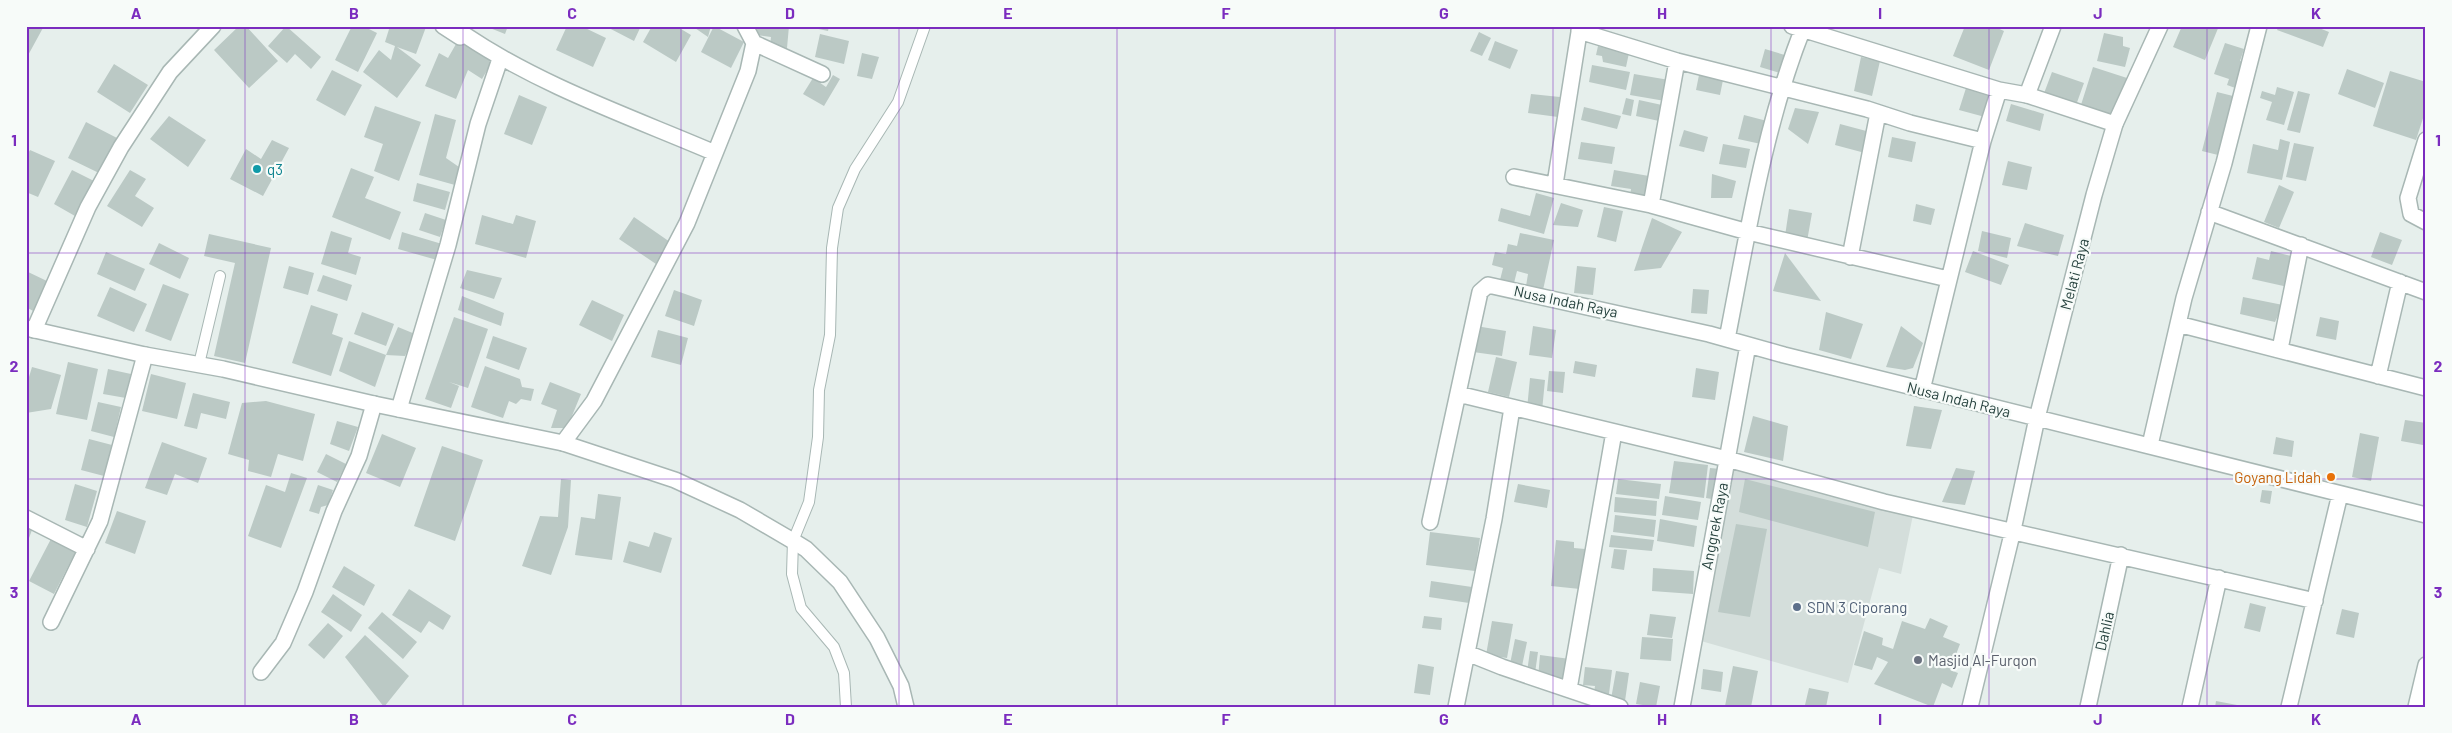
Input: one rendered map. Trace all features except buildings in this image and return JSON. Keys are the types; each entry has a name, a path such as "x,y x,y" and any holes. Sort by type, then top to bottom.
{"street":[{"path":"213,26 170,72 117,154 88,207 30,329 563,443 675,480 740,510 794,541 806,549 840,582 877,638 900,686 906,707"},
{"path":"443,26 460,37 465,34 500,58 715,153"},
{"path":"745,26 754,43 822,74"},
{"path":"2027,95 2053,26"},
{"name":"Melati Raya","path":"1970,707 2037,418 2094,195 2115,127 2160,26"},
{"path":"2150,445 2178,324 2259,26"},
{"path":"1727,339 1748,232 1782,87 1799,27 1999,90 2027,95 2115,127"},
{"path":"1555,184 1579,29 1677,61 1782,87 1878,113 1910,124 1984,141"},
{"path":"563,443 594,401 687,223 748,71 754,43"},
{"path":"399,409 448,245 478,124 500,58"},
{"path":"1651,205 1677,61"},
{"path":"1922,390 1948,279 1999,90"},
{"path":"1850,257 1878,113"},
{"path":"2426,140 2408,198 2411,214 2426,222"},
{"path":"1514,177 1651,205 1748,232 1948,279"},
{"path":"2209,212 2426,292"},
{"path":"2280,349 2301,245"},
{"path":"2378,376 2400,282"},
{"name":"Nusa Indah Raya","path":"1458,394 1480,292 1485,286 1492,285 1727,339 1922,390 2150,445 2426,515"},
{"path":"2178,324 2426,388"},
{"name":"Anggrek Raya","path":"1682,707 1748,346"},
{"path":"51,622 100,522 145,355"},
{"path":"1430,522 1458,394 1727,459 1884,502 2315,601"},
{"path":"262,672 283,643 305,592 334,511 359,456 374,404"},
{"path":"1456,707 1494,519 1512,408"},
{"path":"1569,689 1614,432"},
{"path":"2288,707 2340,494"},
{"path":"26,518 87,549"},
{"name":"Dahlia","path":"2088,707 2121,555"},
{"path":"2190,707 2219,578"},
{"path":"1467,653 1502,667 1620,707"},
{"path":"2416,707 2426,665"}],"lane":[{"path":"846,707 844,673 834,646 801,608 792,574 794,541 809,502 818,437 819,390 830,335 832,248 838,208 855,169 898,102 925,26"},
{"path":"199,364 220,276"}],"shaded area":[{"path":"1727,458 1915,505 1901,574 1879,568 1848,683 1694,639"}],"place":[{"name":"q3","path":"257,169"},
{"name":"Goyang Lidah","path":"2331,477"},
{"name":"SDN 3 Ciporang","path":"1797,607"},
{"name":"Masjid Al-Furqon","path":"1918,660"}]}
